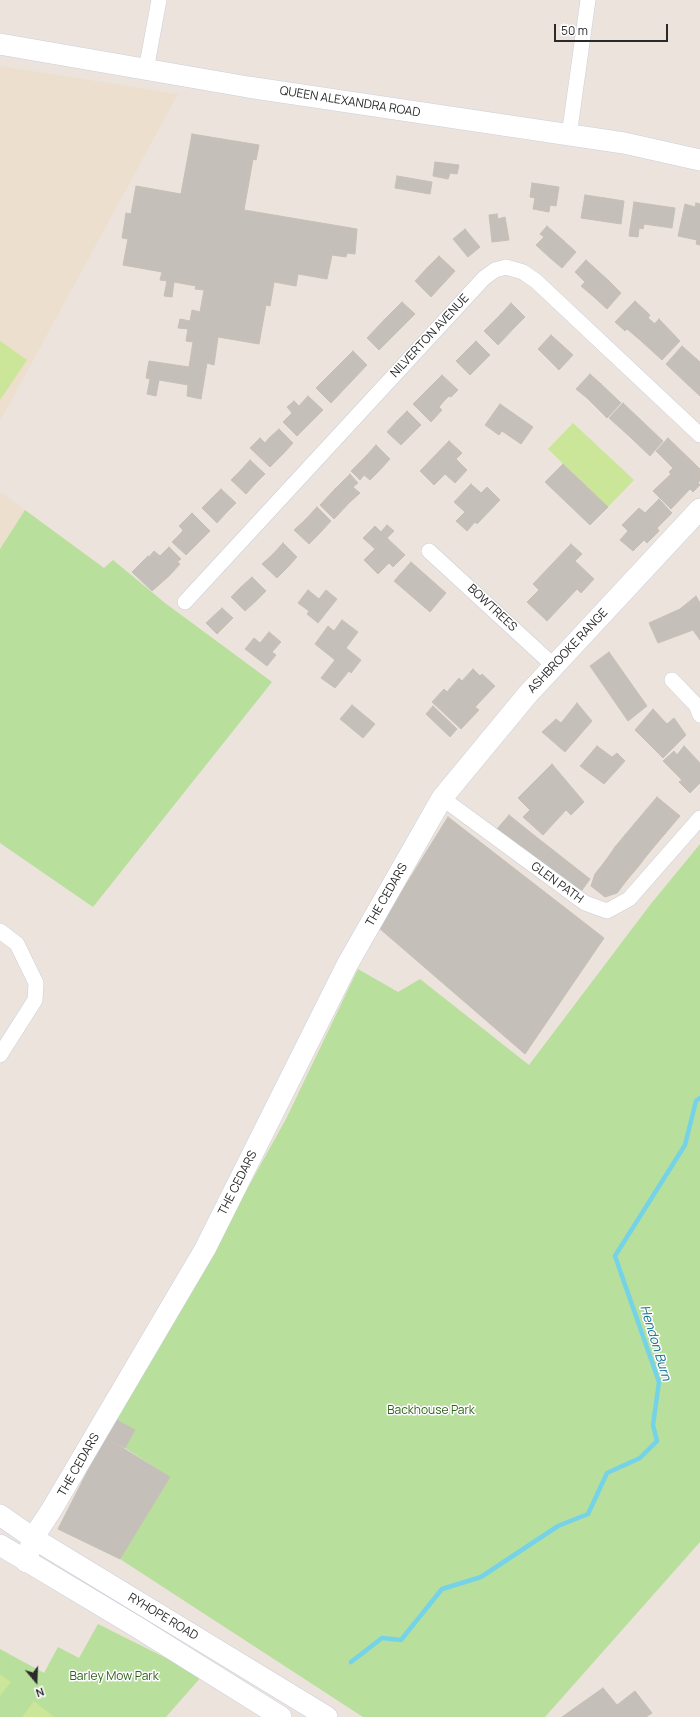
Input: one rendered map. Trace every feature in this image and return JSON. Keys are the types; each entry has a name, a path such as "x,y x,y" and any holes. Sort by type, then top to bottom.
{"street":[{"path":"146,70 160,0"},
{"path":"569,136 588,0"},
{"name":"QUEEN ALEXANDRA ROAD","path":"0,44 146,70 624,144 700,160"},
{"name":"NILVERTON AVENUE","path":"185,602 484,278 495,270 506,267 523,272 536,281 700,435"},
{"name":"ASHBROOKE RANGE","path":"442,798 528,694 700,509"},
{"name":"BOWTREES","path":"429,551 554,666"},
{"path":"672,680 696,705 700,715"},
{"name":"GLEN PATH","path":"442,798 584,903 607,911 629,899 700,818"},
{"name":"THE CEDARS","path":"26,1562 33,1538 52,1510 204,1249 273,1115 347,965 442,798"},
{"path":"0,931 17,944 30,967 36,983 35,1000 0,1055"},
{"name":"RYHOPE ROAD","path":"0,1515 33,1538 327,1717"},
{"name":"RYHOPE ROAD","path":"0,1545 26,1562 137,1627 281,1717"}],"shaded area":[{"path":"0,66 178,94 0,421"},
{"path":"0,492 25,510 0,549"}],"green space":[{"path":"0,341 27,360 0,400"},
{"path":"573,423 634,480 608,507 548,449"},
{"path":"25,510 104,568 113,560 165,603 272,682 93,907 0,843 0,549"},
{"name":"Backhouse Park","path":"700,844 700,1542 545,1717 363,1717 120,1559 170,1477 125,1448 135,1430 115,1419 211,1254 286,1119 358,969 398,992 420,979 529,1065 650,905"},
{"name":"Barley Mow Park","path":"98,1624 202,1676 166,1717 0,1717 0,1649 44,1673 58,1647 79,1658"},
{"path":"0,1674 11,1682 0,1696"},
{"path":"34,1701 54,1717 22,1717"}],"building":[{"path":"192,134 259,145 256,160 253,159 244,210 357,229 355,254 347,253 346,257 332,255 327,279 298,274 296,286 274,282 270,306 266,305 259,344 218,337 214,365 207,363 201,399 187,396 188,385 159,380 156,396 147,394 150,379 146,378 149,361 189,367 193,342 186,341 188,329 178,328 180,319 190,321 192,310 200,312 204,290 195,289 196,286 174,282 172,297 164,296 167,281 160,280 162,272 123,265 128,239 122,238 126,213 131,214 136,186 181,194"},
{"path":"435,162 459,165 457,174 450,173 448,179 433,176"},
{"path":"397,176 432,182 430,194 395,188"},
{"path":"532,183 559,187 556,206 550,205 549,212 533,209 535,198 530,197"},
{"path":"585,195 605,198 601,221 581,218"},
{"path":"605,198 624,201 621,224 601,221"},
{"path":"634,202 675,208 672,228 644,224 643,229 639,228 638,237 629,236"},
{"path":"696,203 700,204 700,245 696,244 697,240 678,236 685,204 695,207"},
{"path":"497,214 498,219 505,217 509,240 492,242 489,215"},
{"path":"547,226 564,241 549,257 536,245 544,237 540,234"},
{"path":"465,229 480,247 468,257 453,239"},
{"path":"564,241 576,252 562,268 549,257"},
{"path":"439,256 455,271 443,284 427,268"},
{"path":"586,260 609,281 594,297 581,286 585,282 575,272"},
{"path":"427,268 443,284 431,297 415,281"},
{"path":"609,281 621,293 607,309 594,297"},
{"path":"635,301 650,315 648,318 655,324 640,340 627,329 625,331 615,322"},
{"path":"402,302 415,314 397,332 384,320"},
{"path":"511,303 525,317 515,327 501,314"},
{"path":"501,314 515,327 498,345 484,331"},
{"path":"659,319 680,341 662,360 640,340"},
{"path":"384,320 397,332 379,350 367,338"},
{"path":"551,335 562,345 548,359 538,349"},
{"path":"476,341 490,355 480,365 466,351"},
{"path":"562,345 573,355 559,370 548,359"},
{"path":"682,346 700,362 700,370 687,384 666,364"},
{"path":"353,351 367,365 349,384 334,370"},
{"path":"466,351 480,365 470,375 456,361"},
{"path":"334,370 349,384 331,403 316,388"},
{"path":"700,370 700,396 687,384"},
{"path":"590,374 601,384 587,398 576,389"},
{"path":"442,375 458,390 444,401 430,387"},
{"path":"601,384 621,403 607,418 587,398"},
{"path":"430,387 444,401 439,407 442,410 431,422 413,404"},
{"path":"308,396 323,410 313,420 299,406"},
{"path":"294,401 313,420 297,436 283,422 292,413 287,407"},
{"path":"623,403 643,422 629,436 609,418"},
{"path":"500,404 533,427 521,444 502,431 499,435 485,425"},
{"path":"407,411 421,425 411,435 397,421"},
{"path":"397,421 411,435 401,445 387,432"},
{"path":"643,422 663,441 650,456 629,436"},
{"path":"279,429 293,443 284,453 269,438"},
{"path":"260,438 265,443 269,438 284,453 270,467 250,448"},
{"path":"668,438 700,469 700,480 698,483 700,485 693,492 690,489 671,509 653,491 671,474 669,472 673,468 656,451"},
{"path":"449,441 462,453 456,459 467,470 455,483 445,474 434,485 420,471"},
{"path":"376,445 390,459 380,470 366,456"},
{"path":"366,456 380,470 370,480 364,475 360,480 351,471"},
{"path":"250,460 265,474 255,484 241,470"},
{"path":"563,464 608,507 590,525 545,482"},
{"path":"241,470 255,484 246,494 231,480"},
{"path":"350,474 358,483 353,487 360,493 349,503 335,489"},
{"path":"471,484 481,493 487,487 500,500 477,524 475,522 467,531 456,521 465,512 454,502"},
{"path":"221,489 236,503 226,513 211,499"},
{"path":"335,489 349,503 334,519 320,505"},
{"path":"211,499 226,513 217,523 202,508"},
{"path":"659,499 672,513 657,528 659,531 647,543 644,540 633,551 620,540 628,531 622,525 639,508 645,513"},
{"path":"317,507 331,521 319,534 305,520"},
{"path":"192,513 210,531 196,545 182,532 183,530 179,526"},
{"path":"305,520 319,534 309,544 294,530"},
{"path":"387,525 394,531 387,538 405,555 393,567 389,563 378,574 364,560 375,549 363,538 375,526 381,532"},
{"path":"182,532 196,545 186,555 172,542"},
{"path":"283,543 297,557 287,568 273,554"},
{"path":"571,544 582,554 575,561 594,579 581,593 577,589 547,621 527,602 539,590 533,584"},
{"path":"169,547 181,559 177,562 180,564 169,576 149,557 154,551 160,556"},
{"path":"273,554 287,568 277,578 262,564"},
{"path":"148,556 169,576 152,591 132,572"},
{"path":"411,562 446,593 430,612 394,581"},
{"path":"252,577 266,591 256,601 241,587"},
{"path":"241,587 256,601 245,611 231,597"},
{"path":"308,590 319,599 326,590 337,599 318,623 307,614 309,611 298,603"},
{"path":"696,596 700,603 700,640 693,630 658,643 649,623 680,609"},
{"path":"222,608 233,618 217,634 206,623"},
{"path":"342,620 358,632 346,648 361,660 351,673 349,671 335,688 321,678 335,660 315,644 328,626 334,631"},
{"path":"269,632 281,642 272,652 276,655 267,666 245,649 254,638 260,643"},
{"path":"609,652 647,706 628,721 590,666"},
{"path":"473,669 480,676 482,674 495,686 475,707 479,710 461,729 432,702 444,689 447,692 459,678 462,681"},
{"path":"577,703 592,721 565,752 542,732 556,719 561,723"},
{"path":"352,705 375,724 363,738 340,719"},
{"path":"433,706 457,729 450,737 426,714"},
{"path":"653,709 667,724 674,718 686,735 663,758 635,730"},
{"path":"597,746 612,757 617,753 625,761 604,784 580,766"},
{"path":"684,746 700,763 700,783 690,793 679,782 682,780 663,761 674,751 677,755"},
{"path":"552,764 584,802 571,815 566,810 543,835 523,817 530,810 518,798"},
{"path":"657,797 680,816 669,829 646,810"},
{"path":"646,810 669,829 658,842 635,823"},
{"path":"509,815 535,836 523,850 497,829"},
{"path":"448,817 604,938 525,1054 379,928"},
{"path":"635,823 658,842 648,854 625,835"},
{"path":"625,835 648,854 638,867 615,847"},
{"path":"535,836 553,850 542,864 523,850"},
{"path":"615,847 638,867 627,880 606,860"},
{"path":"553,850 572,865 561,879 542,864"},
{"path":"606,860 627,880 617,893 605,897 591,886 595,874"},
{"path":"572,865 590,879 580,893 561,879"},
{"path":"115,1419 135,1430 125,1448 105,1437"},
{"path":"105,1437 170,1477 120,1559 58,1529"},
{"path":"603,1688 617,1705 635,1691 652,1713 646,1717 562,1717"}],"waterway":[{"name":"Hendon Burn","path":"351,1662 382,1638 401,1640 442,1589 481,1577 558,1526 588,1514 607,1473 640,1458 657,1441 653,1425 659,1382 615,1256 685,1145 696,1101 700,1098"}]}
